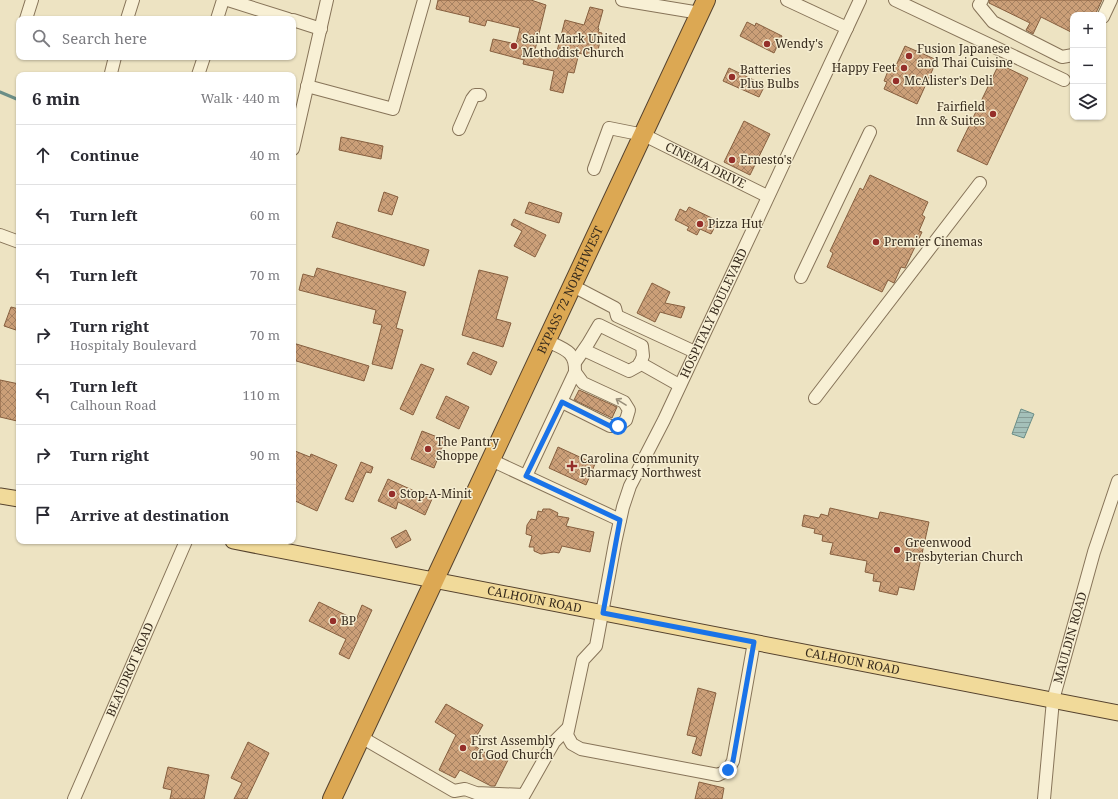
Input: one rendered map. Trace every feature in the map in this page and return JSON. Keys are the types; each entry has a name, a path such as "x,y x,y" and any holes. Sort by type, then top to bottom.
{"highway":[{"name":"BYPASS 72 NORTHWEST","path":"332,799 644,135 703,6"}],"main road":[{"path":"0,496 16,499"},
{"name":"CALHOUN ROAD","path":"248,544 1118,713"}],"street":[{"path":"27,16 32,0"},
{"path":"128,16 133,0"},
{"path":"217,16 223,0"},
{"path":"228,0 279,16"},
{"path":"296,136 321,29 326,0"},
{"path":"307,86 393,109 424,0"},
{"path":"622,0 703,6"},
{"path":"787,0 847,28"},
{"name":"HOSPITALY BOULEVARD","path":"568,728 583,660 596,646 620,520 630,486 695,352 860,0"},
{"path":"895,0 1064,80"},
{"path":"982,0 979,5 992,22 1062,57 1070,56"},
{"path":"1106,12 1111,0"},
{"path":"296,21 321,29"},
{"path":"111,72 114,60"},
{"path":"199,72 203,60"},
{"path":"459,129 472,99 475,95 480,95"},
{"name":"CINEMA DRIVE","path":"594,169 609,128 644,135 767,196"},
{"path":"801,277 870,132"},
{"path":"815,398 980,183"},
{"path":"0,235 16,241"},
{"path":"573,286 615,308 617,316 695,352"},
{"path":"526,476 562,402 584,350 599,325 639,344 644,351 640,363 629,371 584,350"},
{"path":"547,340 568,352 583,383 624,402 628,410 626,420 618,426 610,426 562,402"},
{"path":"640,363 679,385"},
{"path":"491,460 620,520"},
{"name":"MAULDIN ROAD","path":"1044,799 1053,700 1094,552 1118,481"},
{"name":"BEAUDROT ROAD","path":"74,799 185,544"},
{"path":"568,728 567,735 572,744 581,749 718,775 728,770 733,761 754,642"},
{"path":"361,737 454,792 465,789 476,793 524,795 554,742 568,728"}],"water":[{"path":"1021,409 1034,414 1024,438 1012,434"}],"building":[{"name":"Saint Mark United Methodist Church","path":"438,0 531,0 546,5 535,50 556,55 565,20 584,25 590,7 603,10 598,28 598,32 602,33 598,50 595,49 594,52 590,51 589,56 579,53 574,73 568,72 563,93 550,90 554,71 523,64 524,60 490,51 493,39 516,44 520,28 487,20 485,26 469,22 470,17 436,9"},
{"path":"989,0 1102,0 1096,12 1070,12 1070,32 1041,17 1033,34 1026,30 1030,23 989,3"},
{"name":"Wendy's","path":"747,22 755,26 756,23 782,36 774,53 740,36"},
{"path":"905,46 937,60 917,104 884,89 887,82 884,81 888,71 893,72"},
{"name":"Fairfield Inn & Suites","path":"999,64 1028,78 987,165 957,151"},
{"path":"729,68 762,84 761,86 764,87 759,97 723,81"},
{"path":"744,121 770,134 750,175 724,162"},
{"path":"341,137 383,146 381,159 339,150"},
{"name":"Premier Cinemas","path":"870,175 928,202 922,215 925,217 919,231 922,232 905,268 901,267 894,283 888,280 882,292 827,267 833,253 830,251 860,188 863,190"},
{"path":"384,192 398,197 392,215 378,211"},
{"path":"529,202 562,213 559,223 525,213"},
{"name":"Pizza Hut","path":"689,207 718,221 711,234 700,229 697,235 687,230 689,227 675,220 680,209 686,212"},
{"path":"514,219 546,235 535,257 514,246 522,231 511,225"},
{"path":"337,222 429,250 424,266 332,237"},
{"path":"317,268 406,292 396,328 403,330 392,369 372,364 382,325 373,323 376,310 299,290 303,274 314,277"},
{"path":"479,270 508,277 496,319 511,323 503,347 462,335"},
{"path":"652,283 670,292 665,303 685,307 681,318 660,312 655,322 637,313"},
{"path":"11,307 16,308 16,330 4,326"},
{"path":"296,344 369,366 364,381 296,361"},
{"path":"473,352 497,362 491,375 467,364"},
{"path":"421,364 434,369 413,415 400,409"},
{"path":"0,380 16,383 16,421 0,417"},
{"path":"579,390 617,407 612,418 574,400"},
{"path":"446,396 469,407 459,429 436,418"},
{"name":"The Pantry Shoppe","path":"422,431 445,440 434,468 411,459"},
{"name":"Carolina Community Pharmacy Northwest","path":"558,447 595,464 586,485 549,468"},
{"path":"296,451 310,457 311,454 337,465 317,511 296,501"},
{"path":"361,462 373,467 371,473 366,472 353,502 345,499"},
{"path":"388,479 432,499 425,515 398,502 396,509 378,501"},
{"name":"Greenwood Presbyterian Church","path":"830,508 878,519 880,512 929,522 914,590 899,587 897,595 879,591 881,582 873,581 874,574 865,572 867,561 830,554 833,543 822,541 823,535 814,533 815,529 802,526 804,515 819,518 821,514 828,516"},
{"path":"543,509 550,509 558,513 557,516 569,518 566,526 594,532 590,552 562,546 559,553 554,552 541,554 534,551 534,547 529,547 532,536 526,534 527,525 531,519 536,520 538,511 542,512"},
{"path":"406,530 411,540 396,548 391,538"},
{"name":"BP","path":"319,602 356,620 362,605 372,610 349,659 339,654 346,639 309,621"},
{"path":"698,688 716,693 701,756 692,753 697,737 687,735"},
{"name":"First Assembly of God Church","path":"446,704 483,725 472,744 490,756 492,751 509,758 495,786 491,786 460,770 455,778 439,770 456,735 435,722"},
{"path":"248,742 269,753 247,799 234,799 242,783 231,778"},
{"path":"168,767 209,775 204,799 170,799 172,790 163,788"},
{"path":"699,782 724,788 722,799 695,799"}],"waterway":[{"path":"0,92 16,99"}],"place":[{"name":"Wendy's","path":"767,44"},
{"name":"Saint Mark United Methodist Church","path":"514,46"},
{"name":"Fusion Japanese and Thai Cuisine","path":"909,56"},
{"name":"Happy Feet","path":"904,68"},
{"name":"Batteries Plus Bulbs","path":"732,77"},
{"name":"McAlister's Deli","path":"896,81"},
{"name":"Fairfield Inn & Suites","path":"993,114"},
{"name":"Ernesto's","path":"732,160"},
{"name":"Pizza Hut","path":"700,224"},
{"name":"Premier Cinemas","path":"876,242"},
{"name":"The Pantry Shoppe","path":"428,449"},
{"name":"Carolina Community Pharmacy Northwest","path":"572,466"},
{"name":"Stop-A-Minit","path":"392,494"},
{"name":"Greenwood Presbyterian Church","path":"897,550"},
{"name":"BP","path":"333,621"},
{"name":"First Assembly of God Church","path":"463,748"}],"route":[{"path":"618,426 610,426 562,402 526,476 620,520 603,613 754,642 733,761 728,770"}]}
